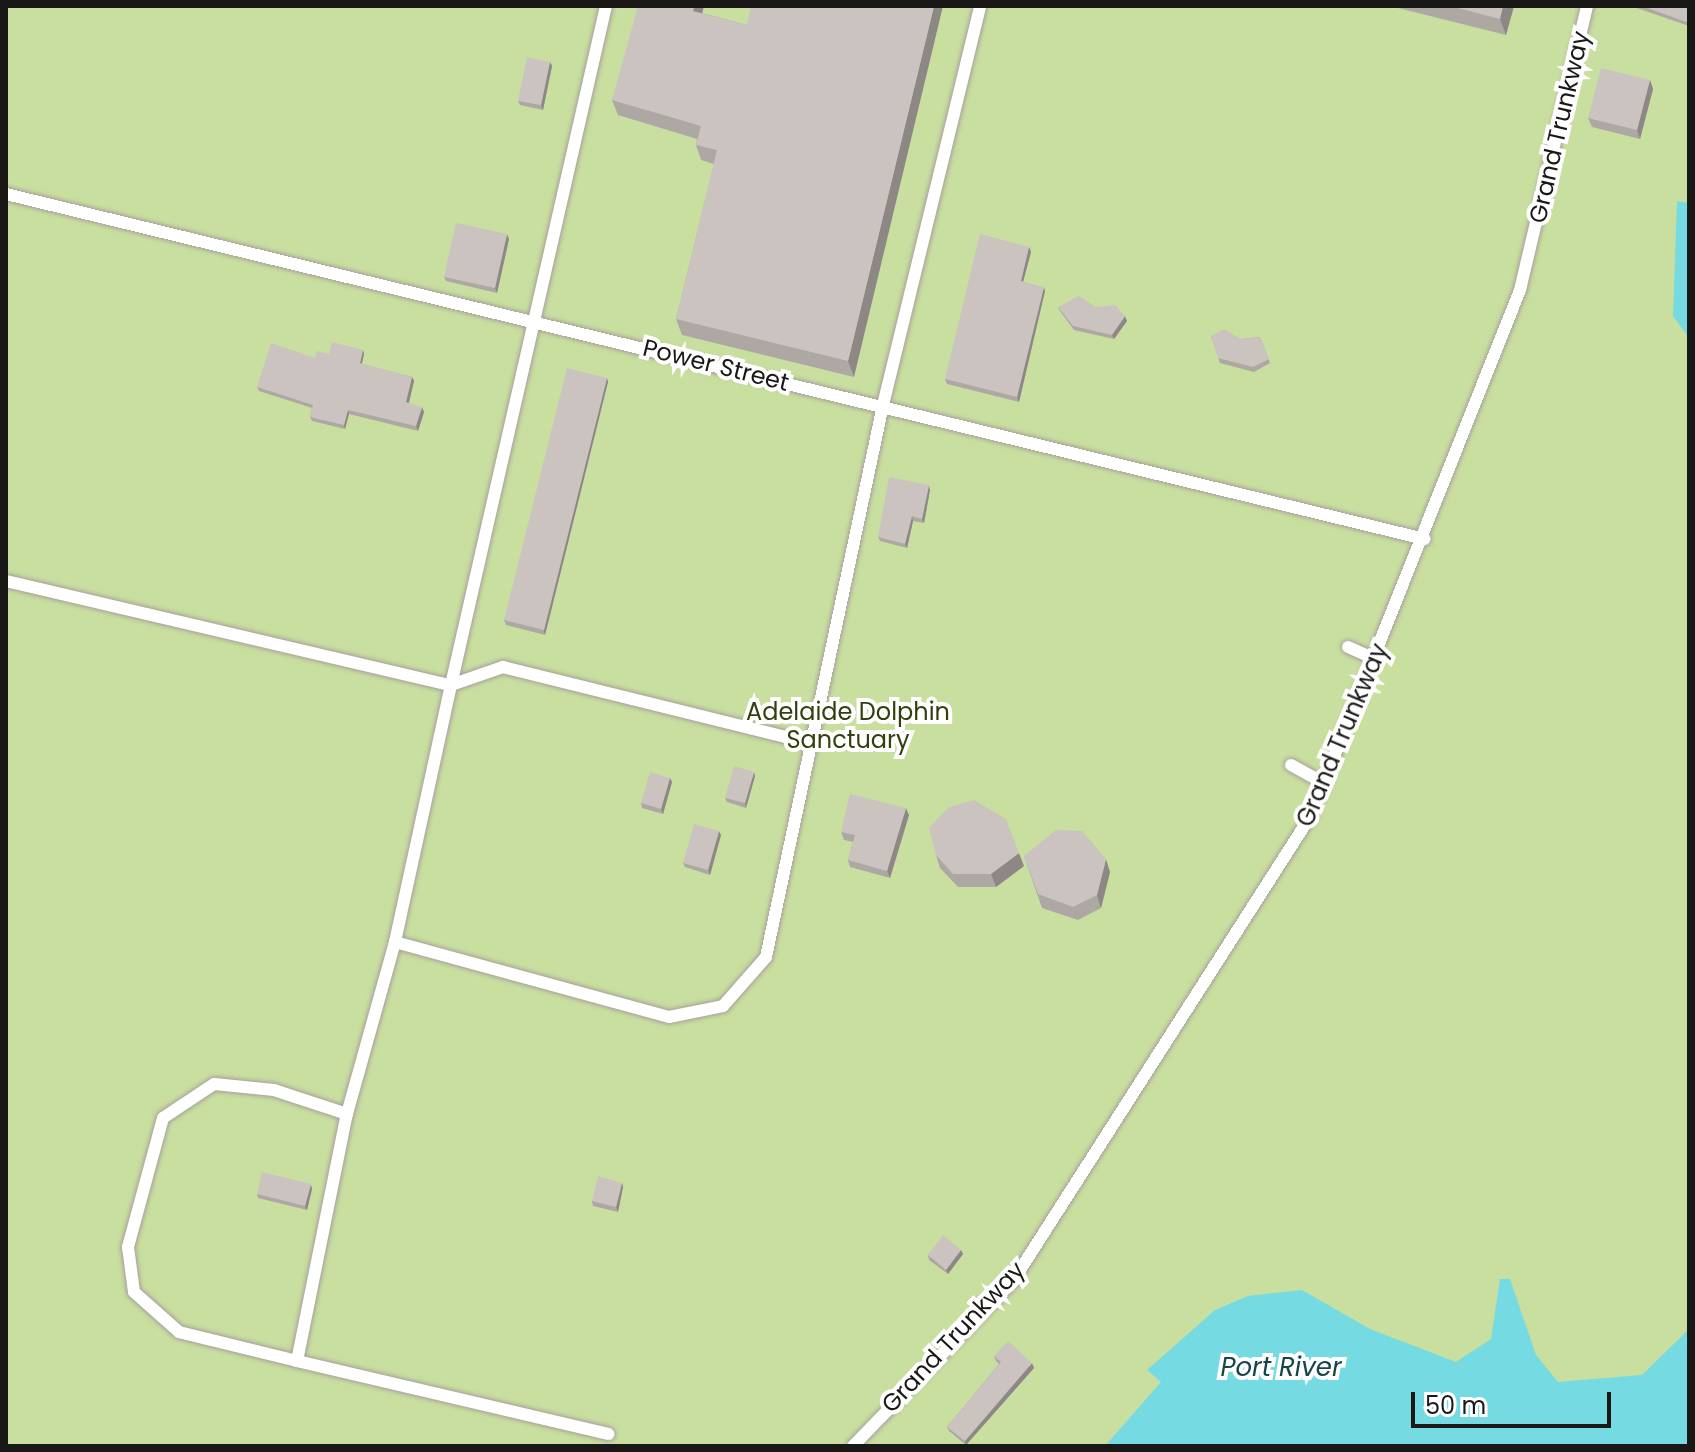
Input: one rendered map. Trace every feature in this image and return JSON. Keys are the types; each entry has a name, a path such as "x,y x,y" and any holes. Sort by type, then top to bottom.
{"lane":[{"path":"297,1361 347,1114 395,942 606,6"},
{"path":"395,942 669,1017 723,1006 766,957 883,405 980,6"},
{"name":"Grand Trunkway","path":"853,1446 1013,1281 1310,817 1425,539 1520,290 1587,6"},
{"name":"Power Street","path":"6,194 1425,539"},
{"path":"6,581 451,685 503,667 811,743"},
{"path":"1348,647 1375,659"},
{"path":"1291,765 1324,783"},
{"path":"347,1114 274,1090 214,1084 163,1118 128,1247 134,1292 179,1332 609,1434"}],"green space":[{"name":"Adelaide Dolphin Sanctuary","path":"6,6 1689,6 1689,1446 6,1446"}],"water":[{"path":"1677,201 1689,203 1689,338 1673,316"},
{"name":"Port River","path":"1500,1279 1510,1279 1536,1355 1558,1382 1642,1375 1689,1329 1689,1446 1105,1446 1161,1382 1147,1370 1215,1310 1248,1296 1302,1290 1370,1329 1456,1362 1491,1339"}],"building":[{"path":"638,6 694,6 693,11 747,25 751,6 934,6 848,361 676,319 717,150 696,145 701,126 612,100"},
{"path":"1450,6 1503,6 1500,19"},
{"path":"1642,6 1689,6 1689,23"},
{"path":"527,57 550,62 541,105 518,101"},
{"path":"1601,68 1650,80 1637,130 1588,118"},
{"path":"456,223 507,234 495,288 444,277"},
{"path":"980,234 1029,247 1021,281 1044,287 1017,397 945,379"},
{"path":"1079,296 1096,307 1115,305 1125,316 1112,335 1073,326 1058,307"},
{"path":"1224,329 1241,339 1260,337 1269,359 1253,367 1218,358 1211,336"},
{"path":"332,342 363,350 360,363 412,377 406,402 422,407 416,426 348,410 344,425 310,417 313,405 257,387 271,343 315,358 317,351 329,354"},
{"path":"567,368 607,378 544,630 504,620"},
{"path":"889,477 929,485 922,519 912,516 905,544 878,537"},
{"path":"734,766 754,772 745,803 725,798"},
{"path":"650,772 670,778 661,809 641,803"},
{"path":"850,794 906,808 887,871 848,860 855,835 841,832"},
{"path":"974,800 1006,819 1019,853 991,874 953,874 936,855 929,828 949,807"},
{"path":"694,824 719,831 708,870 683,863"},
{"path":"1056,830 1082,831 1106,859 1097,895 1073,907 1038,894 1024,856"},
{"path":"262,1172 311,1184 305,1206 257,1194"},
{"path":"598,1176 622,1183 616,1207 592,1201"},
{"path":"943,1235 961,1250 946,1270 928,1255"},
{"path":"1008,1341 1032,1363 965,1441 947,1427 1001,1362 994,1356"}]}
